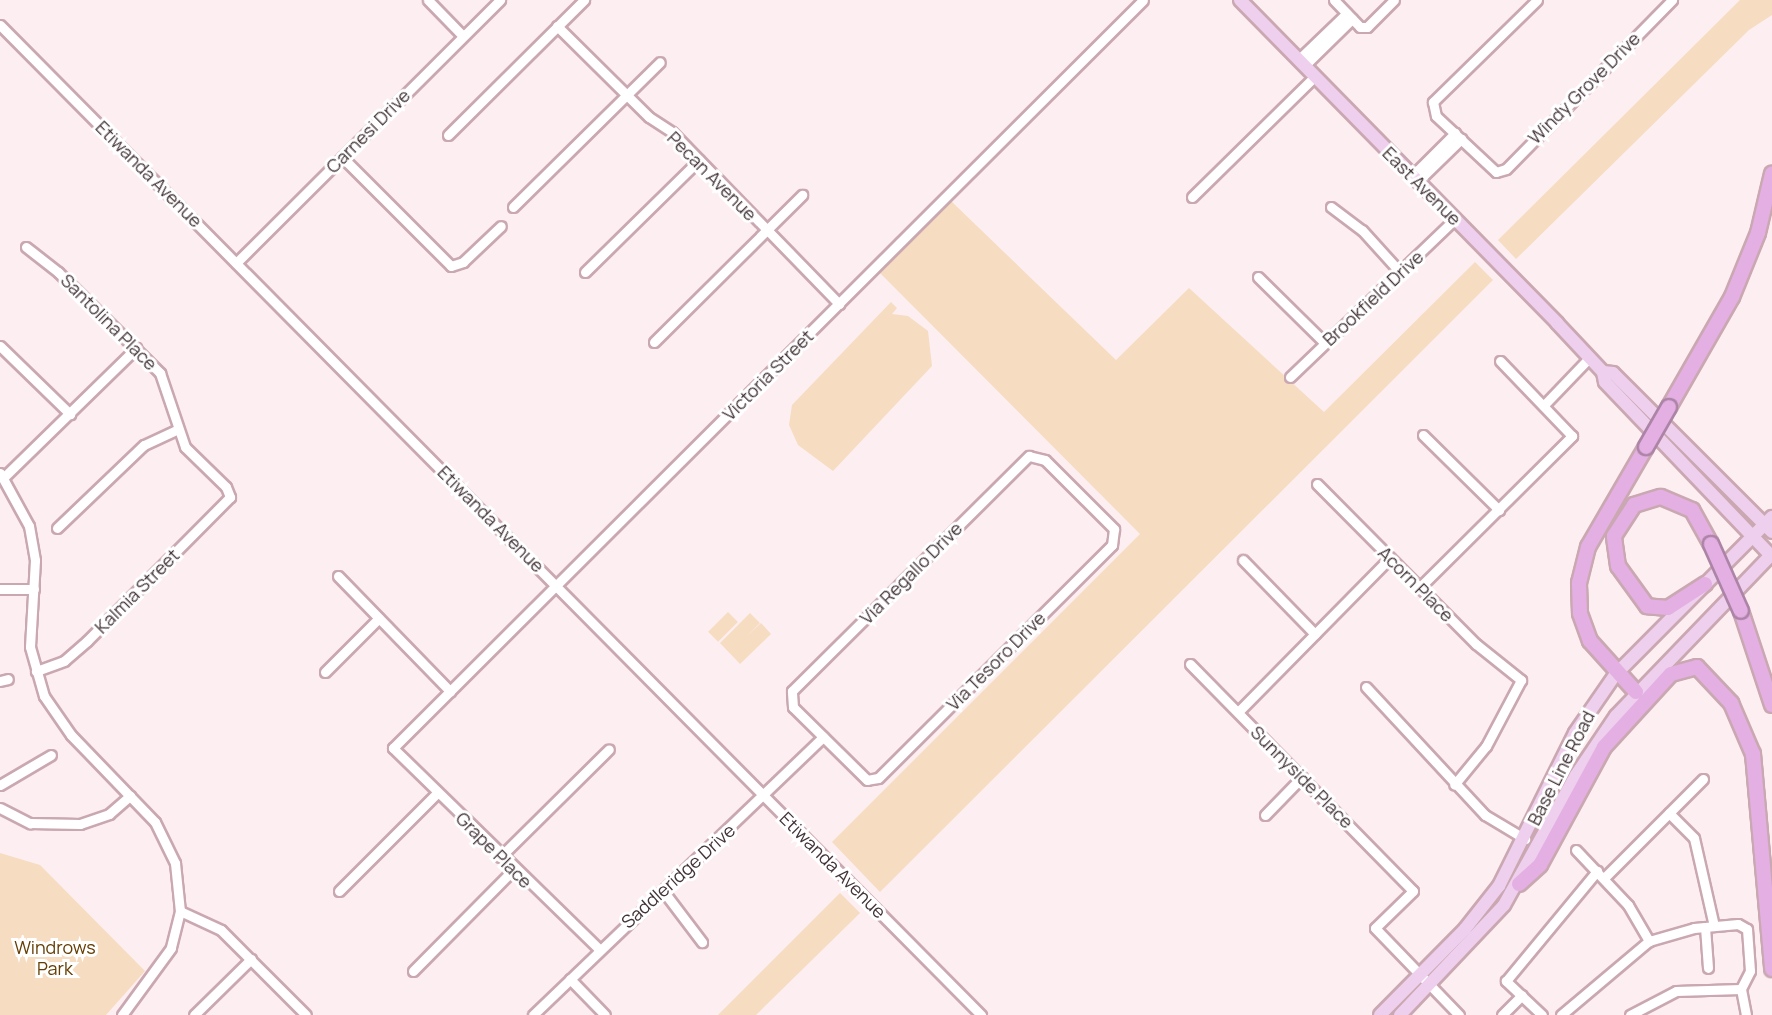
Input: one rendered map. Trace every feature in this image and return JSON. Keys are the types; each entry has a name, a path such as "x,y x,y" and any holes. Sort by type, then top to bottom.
{"highway":[{"path":"1636,693 1615,675 1583,626 1579,583 1588,547 1732,297 1758,233 1772,174"},
{"path":"1705,584 1668,608 1651,607 1624,575 1613,545 1623,515 1645,500 1660,497 1692,510 1711,544 1741,611 1772,705"},
{"path":"1519,884 1540,865 1604,747 1671,674 1697,667 1737,712 1752,754 1772,969"}],"main road":[{"name":"East Avenue","path":"1240,0 1590,357 1603,372 1605,382 1764,528"},
{"name":"East Avenue","path":"1603,372 1612,374 1764,528"},
{"path":"1764,528 1772,553"},
{"name":"Base Line Road","path":"1380,1015 1483,908 1525,839 1575,733 1615,675 1764,528"},
{"name":"Base Line Road","path":"1400,1015 1482,934 1519,884 1576,775 1636,693 1772,553"}],"street":[{"path":"428,0 463,36"},
{"name":"Carnesi Drive","path":"236,263 500,0"},
{"path":"448,135 584,0"},
{"name":"Victoria Street","path":"393,748 1143,0"},
{"path":"1334,0 1349,16 1367,27 1394,0"},
{"path":"1415,179 1458,136 1432,108 1537,0"},
{"name":"Windy Grove Drive","path":"1458,136 1496,172 1506,169 1672,0"},
{"path":"1302,62 1349,16"},
{"name":"Etiwanda Avenue","path":"0,25 981,1015"},
{"name":"Pecan Avenue","path":"557,26 626,95 699,160 839,304"},
{"path":"513,207 660,62"},
{"path":"1192,197 1315,76"},
{"path":"342,157 451,266 463,262 501,226"},
{"path":"585,272 699,160"},
{"path":"654,342 802,195"},
{"path":"1331,207 1362,230 1400,272"},
{"name":"Brookfield Drive","path":"1290,377 1455,219"},
{"name":"Santolina Place","path":"26,247 160,373 176,430 185,447 226,487 230,497"},
{"path":"1258,277 1325,343"},
{"path":"122,1015 161,967 180,911 179,885 167,842 130,796 71,735 44,696 30,647 34,589 28,526 2,475 70,414 136,348"},
{"path":"1,349 70,414"},
{"path":"1544,405 1590,357"},
{"path":"1419,588 1572,436 1500,361"},
{"path":"57,528 144,445 176,430"},
{"path":"1423,435 1499,510"},
{"name":"Via Regallo Drive","path":"823,737 790,698 1029,456 1037,456"},
{"name":"Via Tesoro Drive","path":"823,737 857,773 872,781 1115,538 1114,529 1037,456"},
{"name":"Acorn Place","path":"1317,484 1419,588 1521,680 1486,746 1454,785"},
{"name":"Kalmia Street","path":"36,672 64,661 87,641 230,497"},
{"path":"1238,712 1390,558"},
{"path":"1243,560 1315,634"},
{"path":"338,576 450,691"},
{"path":"0,589 34,589"},
{"path":"325,672 379,618"},
{"name":"Sunnyside Place","path":"1190,664 1413,891 1376,928 1421,974"},
{"path":"1366,687 1454,785 1497,825 1525,839"},
{"name":"Saddleridge Drive","path":"533,1015 599,949 664,892 823,737"},
{"name":"Grape Place","path":"393,748 513,870 599,949"},
{"path":"500,857 609,749"},
{"path":"0,785 51,756"},
{"path":"1265,815 1302,777"},
{"path":"1542,1015 1506,981 1600,874 1670,813 1703,779"},
{"path":"339,891 437,793"},
{"path":"0,808 30,823 80,824 109,814 130,796"},
{"path":"1670,813 1694,838 1710,926 1708,968"},
{"path":"1575,850 1600,874 1648,941"},
{"path":"413,971 513,870"},
{"path":"664,892 702,942"},
{"path":"180,911 212,923 306,1015"},
{"path":"1561,1015 1648,941 1670,931 1710,926 1747,929 1750,972 1741,989 1746,1015"},
{"path":"194,1015 251,959"},
{"path":"1421,974 1459,1015"},
{"path":"570,979 604,1015"},
{"path":"1630,1015 1676,991 1741,989"},
{"path":"1502,1015 1522,995"}],"green space":[{"path":"1740,0 1772,0 1772,15 1749,30 1516,259 1498,240"},
{"path":"951,201 1116,360 1189,288 1324,412 1475,262 1493,280 880,892 832,842 1140,534 880,273"},
{"path":"891,302 897,308 892,314 908,316 928,331 932,366 833,471 798,445 789,425 792,405"},
{"path":"728,612 738,622 718,642 708,632"},
{"path":"750,613 760,623 745,638 761,623 771,634 740,664 720,643"},
{"name":"Windrows Park","path":"0,853 40,865 145,971 106,1015 0,1015"},
{"path":"840,893 860,913 756,1015 718,1015"}]}
